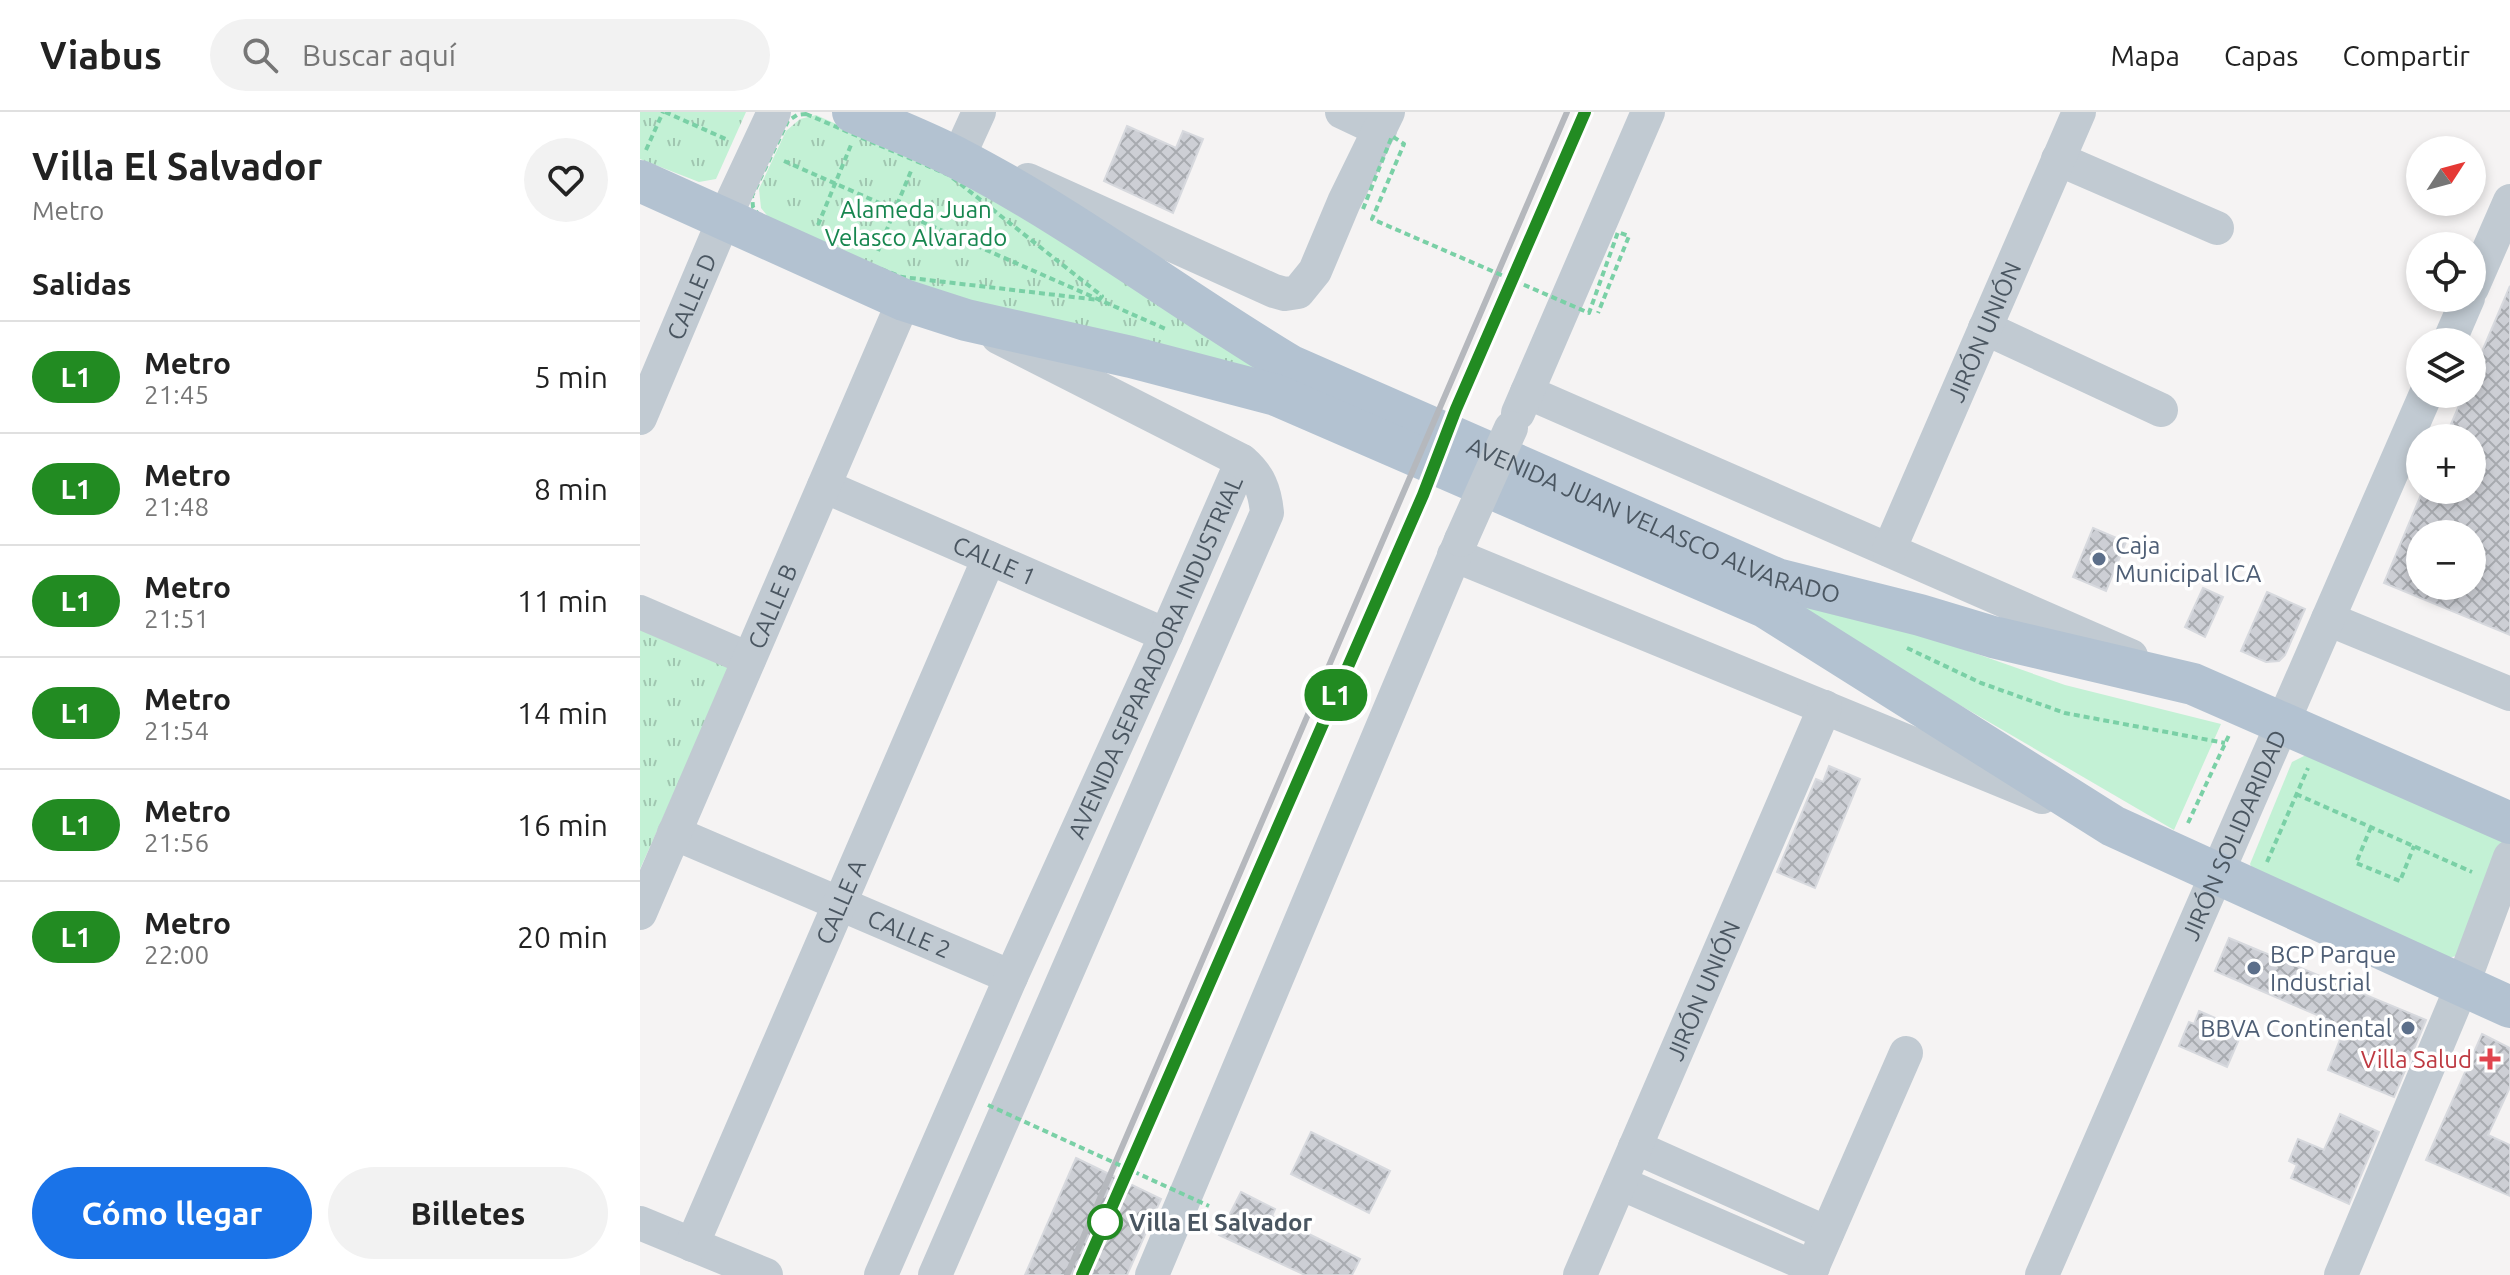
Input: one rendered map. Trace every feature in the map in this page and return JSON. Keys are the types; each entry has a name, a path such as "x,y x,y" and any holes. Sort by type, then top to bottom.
{"main road":[{"name":"AVENIDA JUAN VELASCO ALVARADO","path":"857,121 940,153 1127,258 1244,338 1291,366 1777,579 1993,637 2193,684 2510,823"},
{"name":"AVENIDA JUAN VELASCO ALVARADO","path":"640,181 724,219 808,249 872,266 904,300 966,320 1131,357 1276,395 1765,607 2113,826 2510,1007"}],"street":[{"name":"CALLE D","path":"640,418 724,219 774,112"},
{"path":"940,153 979,112"},
{"path":"1342,112 1384,121"},
{"path":"1152,1275 1458,548 1648,112"},
{"name":"JIRÓN UNIÓN","path":"1889,550 2079,112"},
{"name":"AVENIDA JUAN VELASCO ALVARADO","path":"940,153 1285,294 1298,292 1315,271 1344,202 1384,121"},
{"path":"2058,159 2217,228"},
{"path":"2486,256 2510,201"},
{"name":"CALLE B","path":"640,913 904,300"},
{"name":"AVENIDA JUAN VELASCO ALVARADO","path":"966,320 1242,461"},
{"path":"1985,328 2161,410"},
{"name":"AVENIDA JUAN VELASCO ALVARADO","path":"1527,392 2193,684"},
{"name":"JIRÓN SOLIDARIDAD","path":"2042,1275 2420,408"},
{"name":"AVENIDA SEPARADORA INDUSTRIAL","path":"881,1275 1242,461 1253,470 1260,482 1266,496 1267,513 935,1275"},
{"name":"CALLE 1","path":"824,486 1166,635"},
{"name":"AVENIDA JUAN VELASCO ALVARADO","path":"1458,548 1825,707 2113,826"},
{"name":"CALLE A","path":"692,1245 989,558"},
{"path":"640,612 749,659"},
{"path":"2328,619 2510,694"},
{"name":"JIRÓN UNIÓN","path":"1580,1275 1825,707"},
{"name":"CALLE 2","path":"674,833 1011,977"},
{"path":"2341,1275 2462,986 2510,857"},
{"path":"1620,1183 1811,1271 1906,1053"},
{"path":"1635,1147 1827,1233"},
{"path":"640,1223 766,1275"}],"path":[{"path":"640,154 644,156 664,112 730,140 725,151"},
{"path":"806,114 857,121 940,153 949,175 1102,296 1099,300 902,277 808,249 762,220 753,207 752,196 788,121 806,114"},
{"path":"808,249 857,121"},
{"path":"1363,209 1392,136 1404,144 1372,219 1589,313 1618,232 1629,236 1598,313"},
{"path":"872,266 895,210 940,153"},
{"path":"771,155 1180,335"},
{"path":"2174,854 2242,706"},
{"path":"2254,891 2321,740"},
{"path":"2296,794 2478,875"},
{"path":"2371,827 2356,863 2400,881 2414,846"},
{"path":"988,1105 1209,1206"}],"green space":[{"path":"640,112 746,112 716,179 699,182 640,159"},
{"name":"Alameda Juan Velasco Alvarado","path":"816,115 953,176 1120,272 1265,372 969,307 770,219 761,208 759,189 786,131 800,119"},
{"path":"1749,582 1906,629 2065,685 2221,724 2174,830"},
{"path":"640,625 732,664 640,869"},
{"path":"2310,753 2492,829 2505,844 2461,955 2438,960 2256,878 2250,864 2292,762"}],"building":[{"path":"1127,126 1176,148 1183,131 1203,139 1173,213 1104,181"},
{"path":"2510,286 2510,635 2425,600 2486,600 2486,520 2410,520 2417,504 2486,504 2486,424 2451,424 2458,408 2486,408 2486,342"},
{"name":"Caja Municipal ICA","path":"2093,528 2126,542 2106,591 2073,577"},
{"path":"2406,531 2406,592 2384,583"},
{"path":"2203,588 2223,597 2205,637 2185,627"},
{"path":"2267,592 2305,609 2285,655 2279,661 2266,662 2241,651"},
{"path":"1829,766 1860,779 1815,888 1777,872 1816,779 1823,782"},
{"path":"2229,938 2426,1020 2394,1097 2328,1070 2345,1027 2215,971"},
{"path":"2199,1011 2243,1030 2227,1067 2179,1046 2189,1022 2194,1024"},
{"path":"2482,1034 2510,1048 2510,1087 2488,1135 2510,1145 2510,1196 2426,1160"},
{"path":"2340,1114 2379,1132 2349,1204 2291,1178 2297,1165 2289,1161 2298,1139 2324,1150"},
{"path":"1311,1132 1390,1171 1369,1213 1291,1174"},
{"path":"1076,1158 1161,1199 1127,1275 1025,1275"},
{"path":"1241,1192 1275,1209 1272,1216 1360,1259 1352,1275 1305,1275 1219,1235"}],"railway":[{"path":"1067,1275 1567,112"},
{"path":"1082,1275 1423,495 1456,409 1585,112"}],"metro line":[{"name":"L1","path":"1082,1275 1423,495 1456,409 1585,112"}],"place":[{"name":"Caja Municipal ICA","path":"2099,559"},
{"name":"BCP Parque Industrial","path":"2254,968"},
{"name":"BBVA Continental","path":"2408,1028"},
{"name":"Villa Salud","path":"2490,1059"},
{"name":"Villa El Salvador","path":"1105,1222"}]}
